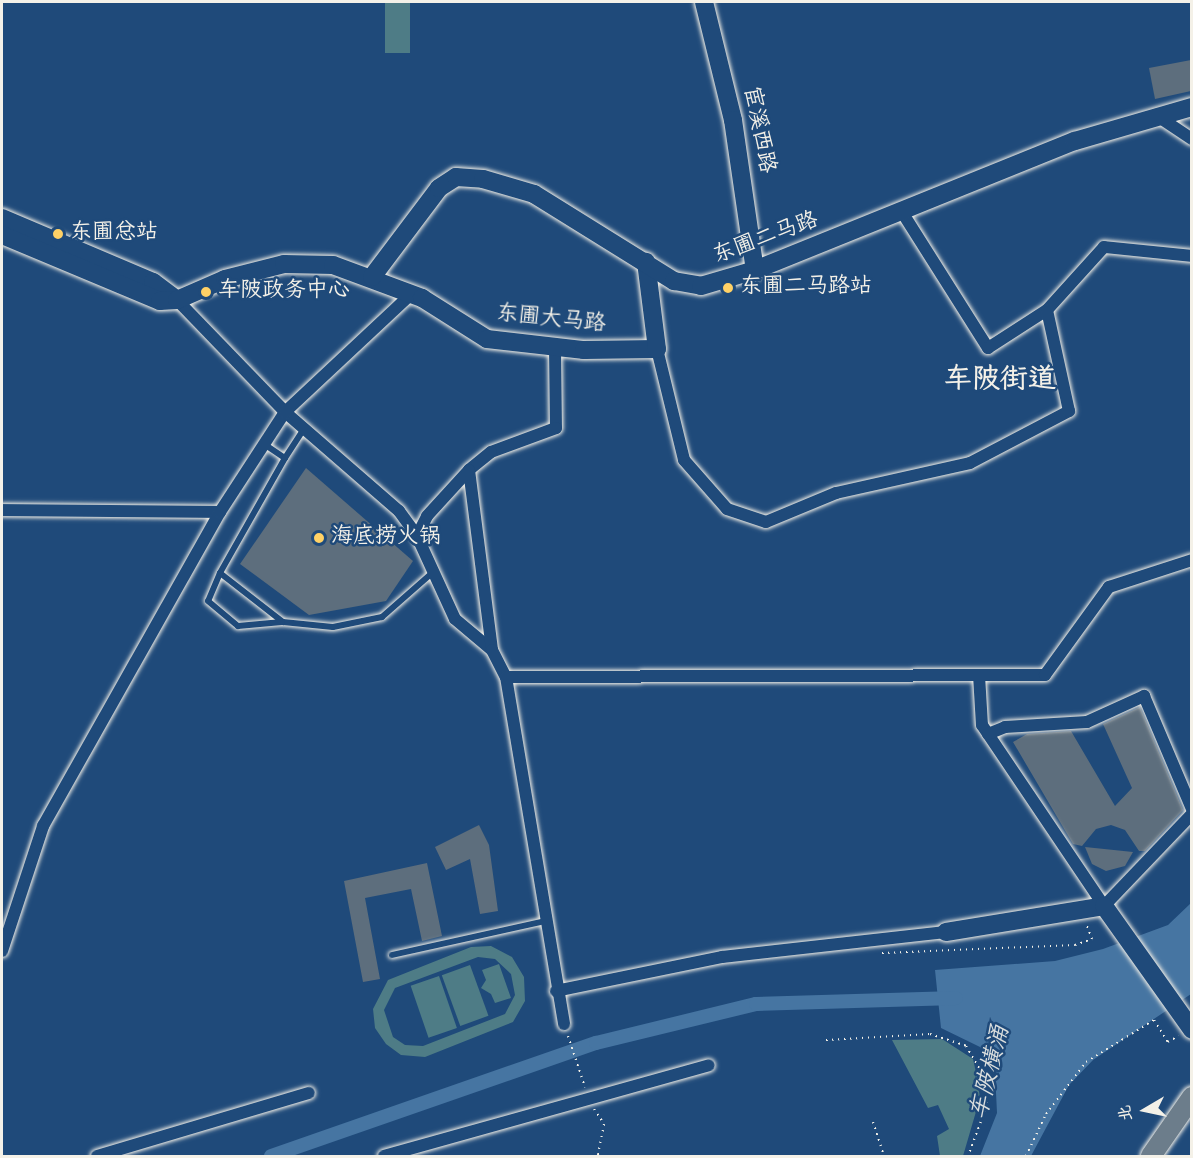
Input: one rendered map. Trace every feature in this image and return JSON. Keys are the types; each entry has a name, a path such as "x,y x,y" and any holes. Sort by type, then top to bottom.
{"main road":[{"path":"1190,1100 1191,1124"},
{"path":"1151,1156 1190,1100"}],"street":[{"name":"宦溪西路","path":"704,2 733,120 754,270"},
{"name":"东圃二马路","path":"372,277 439,188 468,176 543,198 688,286 713,284 902,212 1075,141 1156,115 1191,107"},
{"path":"1156,115 1191,139"},
{"path":"902,212 988,348 1047,310 1104,248 1191,256"},
{"path":"2,218 153,282 177,300 285,412 399,511 417,536 455,619 492,650"},
{"path":"2,235 145,296 177,300"},
{"name":"东圃大马路","path":"177,300 225,279 298,261 333,265 412,293 486,339 555,348 657,349"},
{"path":"646,262 657,349 684,460 727,509 766,522 836,493 970,463 1069,411 1047,310"},
{"path":"2,951 43,826 220,512 285,412 412,293"},
{"path":"417,536 427,516 469,470 490,452 556,428 555,348"},
{"path":"469,470 492,650 506,677 556,991 564,1024"},
{"path":"2,510 220,512"},
{"path":"506,677 1045,675 1109,587 1191,560"},
{"path":"979,675 982,725 1104,906 1123,928 1191,1029"},
{"path":"988,734 1005,727 1087,722 1144,696 1191,808"},
{"path":"556,991 722,957 946,932 1104,906 1191,814"},
{"path":"384,1156 709,1065"},
{"path":"97,1156 309,1092"}],"lane":[{"path":"304,429 220,573 208,601 238,626 283,622 333,627 382,617 432,573"},
{"path":"264,444 285,458"},
{"path":"220,573 283,622"},
{"path":"392,954 545,921"}],"path":[{"path":"862,941 864,953 1026,950 1092,939 1085,921"},
{"path":"1026,1156 1046,1114 1086,1062 1154,1020 1168,1042 1191,1029"},
{"path":"564,1024 583,1084 604,1124 598,1156"},
{"path":"825,1040 930,1034 966,1046 985,1078 987,1105 968,1156"},
{"path":"873,1122 884,1156"}],"green space":[{"path":"385,2 410,2 410,53 385,53"},
{"path":"491,946 512,957 524,977 525,1001 513,1022 425,1057 401,1055 386,1044 375,1028 373,1009 388,980 471,947","holes":["478,957 495,959 511,974 515,995 505,1014 423,1046 405,1045 393,1037 384,1010 395,988"]},
{"path":"499,964 511,998 495,1003 491,994 481,988 486,980 482,970"},
{"path":"470,965 488,1016 460,1026 442,975"},
{"path":"439,976 457,1028 429,1038 411,986"},
{"path":"942,1039 973,1059 977,1077 980,1098 963,1156 940,1156 937,1136 949,1129 938,1105 928,1108 892,1040"}],"water":[{"path":"1191,903 1191,994 1093,1060 1069,1085 1031,1156 980,1156 997,1113 995,1072 980,1047 941,1028 935,970 1055,961 1103,949 1168,925"}],"building":[{"path":"1191,60 1191,91 1155,99 1149,68"},
{"path":"306,468 413,561 386,601 309,615 240,564"},
{"path":"1140,707 1183,810 1145,851 1139,851 1125,830 1111,825 1096,829 1082,846 1073,844 1013,742 1027,734 1071,731 1115,806 1132,788 1103,724"},
{"path":"479,825 489,845 498,911 480,914 470,859 446,870 435,847"},
{"path":"1085,847 1133,852 1125,866 1106,871 1092,864"},
{"path":"427,863 442,936 422,941 411,889 365,898 380,979 363,982 344,881"}],"waterway":[{"path":"271,1156 596,1043 756,1004 956,998"}],"place":[{"name":"东圃总站","path":"58,234"},
{"name":"东圃二马路站","path":"728,288"},
{"name":"车陂政务中心","path":"206,292"},
{"name":"海底捞火锅","path":"319,538"}],"district":[{"name":"车陂街道","path":"1000,382"}],"water label":[{"name":"车陂横涌","path":"992,1073"}]}
